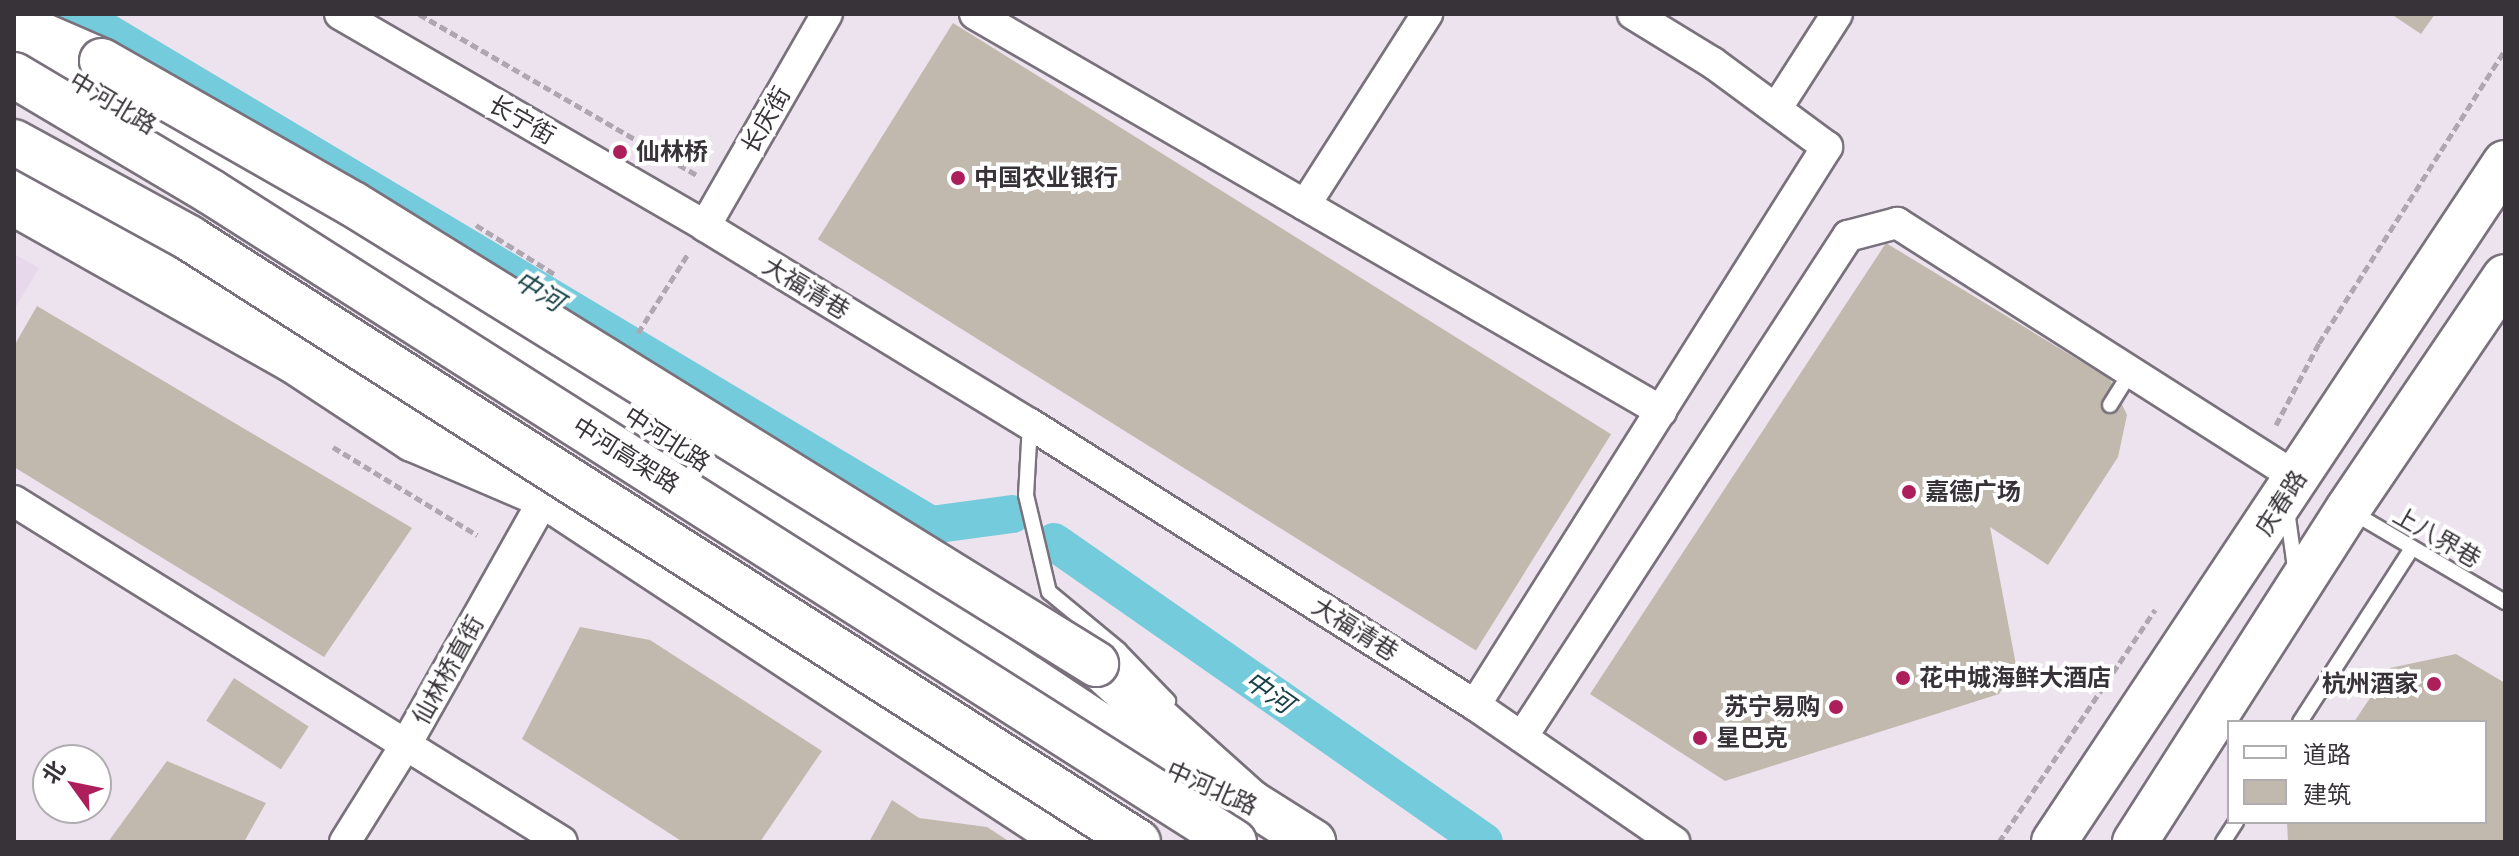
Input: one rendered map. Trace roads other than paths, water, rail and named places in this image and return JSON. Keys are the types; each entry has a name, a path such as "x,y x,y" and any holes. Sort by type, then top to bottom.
{"main road":[{"path":"14,23 102,61 353,204 1096,664 1250,802"},
{"name":"中河北路","path":"14,43 602,396 1175,775 1250,802 1300,834"},
{"name":"中河高架路","path":"14,75 211,192 1234,842"},
{"path":"14,142 189,238 1138,842"},
{"name":"庆春路","path":"2054,842 2505,163"},
{"path":"14,170 306,338 1070,842"},
{"path":"14,203 293,360 413,439 546,496"},
{"path":"2129,835 2505,277"}],"street":[{"name":"长宁街","path":"340,14 705,226"},
{"name":"长庆街","path":"705,226 827,14"},
{"path":"975,14 1661,411"},
{"path":"1305,205 1427,14"},
{"path":"1475,705 1827,147 1776,109 1633,14"},
{"path":"1776,109 1837,14"},
{"path":"1522,737 1848,236 1897,223 2130,373 2291,488"},
{"name":"大福清巷","path":"705,226 1030,424 1475,705 1674,842"},
{"name":"仙林桥直街","path":"345,842 405,746 546,496"},
{"path":"14,501 562,842"}],"lane":[{"path":"2110,405 2130,373"},
{"path":"1030,424 1026,495 1049,592 1119,650 1182,716"},
{"path":"2129,835 2297,564 2291,488"},
{"name":"上八界巷","path":"2348,509 2505,602"},
{"path":"2301,720 2412,548"},
{"path":"1203,738 1300,834"},
{"path":"2223,842 2235,824"}],"waterway":[{"name":"中河","path":"76,14 931,525 1012,514"},
{"name":"中河","path":"1054,542 1484,842"}],"place":[{"name":"仙林桥","path":"620,152"},
{"name":"中国农业银行","path":"958,178"},
{"name":"嘉德广场","path":"1909,492"},
{"name":"花中城海鲜大酒店","path":"1903,678"},
{"name":"杭州酒家","path":"2434,684"},
{"name":"苏宁易购","path":"1836,707"},
{"name":"星巴克","path":"1700,738"}]}
